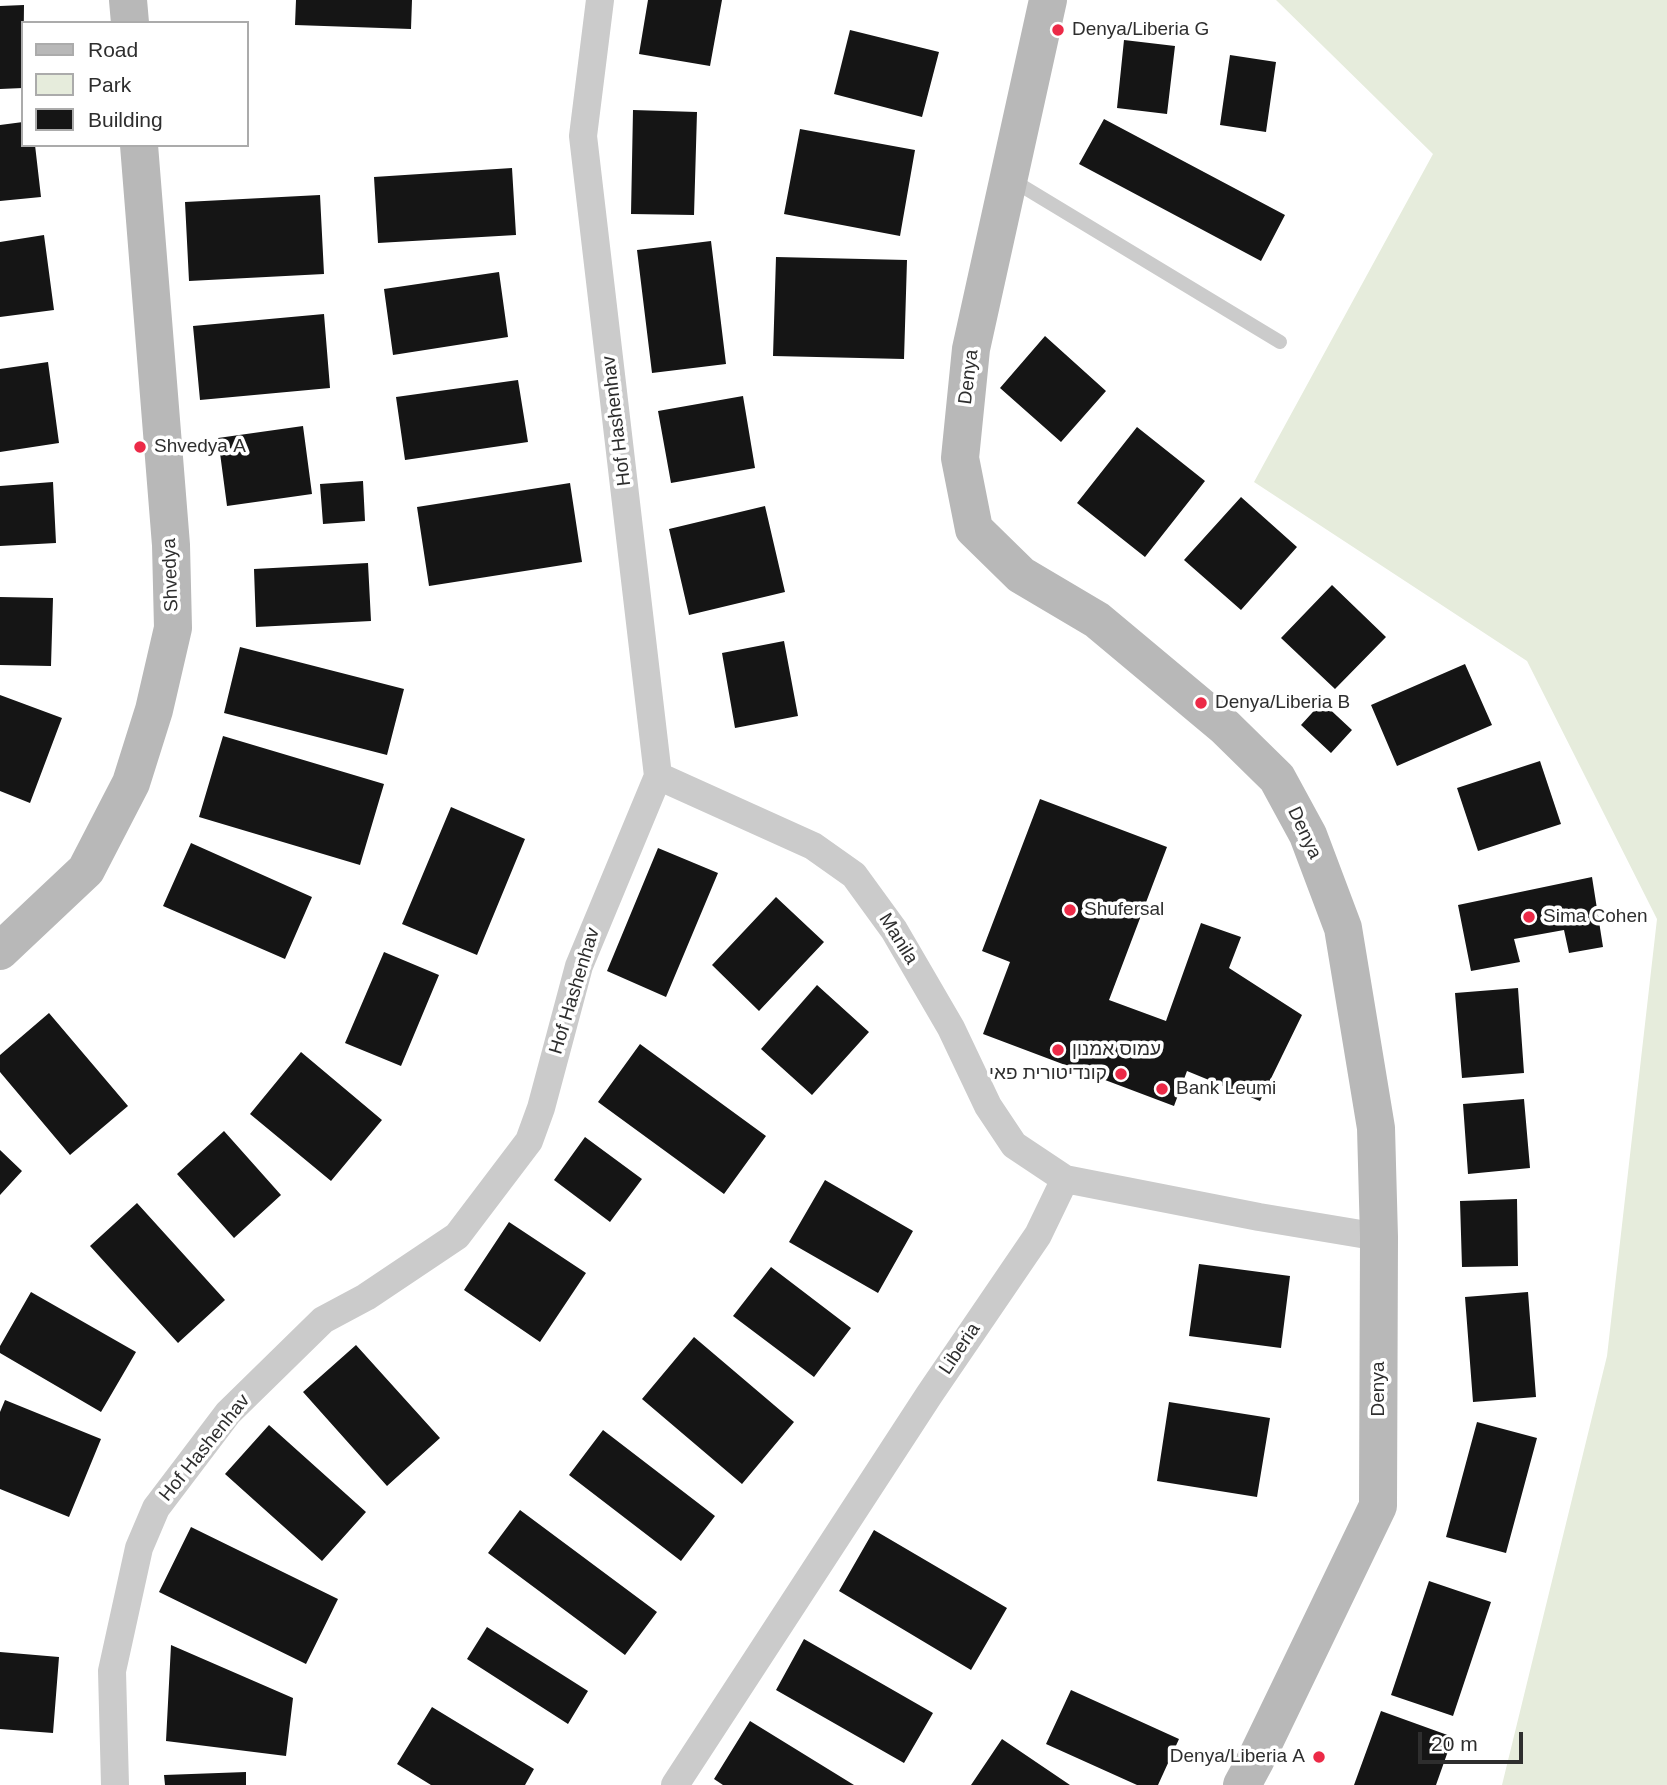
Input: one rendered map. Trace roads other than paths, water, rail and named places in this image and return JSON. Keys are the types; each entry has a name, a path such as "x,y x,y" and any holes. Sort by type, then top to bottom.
{"street":[{"path":"128,0 130,21"},
{"name":"Hof Hashenhav","path":"115,1785 113,1671 139,1548 156,1508 228,1413 279,1362 323,1320 366,1297 457,1236 529,1141 541,1108 579,966 658,776 583,136 600,0"},
{"name":"Denya","path":"1048,0 971,349 960,458 974,529 1021,575 1097,620 1225,727 1277,778 1308,835 1343,928 1376,1128 1379,1237 1378,1506 1242,1785"},
{"name":"Shvedya","path":"0,951 86,870 131,783 154,710 173,628 171,545 139,147"},
{"name":"Manila","path":"658,776 813,846 854,875 894,930 951,1028 988,1106 1014,1145 1065,1179"},
{"path":"1065,1179 1259,1217 1379,1237"},
{"name":"Liberia","path":"675,1785 713,1731 929,1395 1038,1235 1065,1179"}],"lane":[{"path":"1007,178 1280,342"}],"place":[{"name":"Denya/Liberia G","path":"1058,30"},
{"name":"Shvedya A","path":"140,447"},
{"name":"Denya/Liberia B","path":"1201,703"},
{"name":"Shufersal","path":"1070,910"},
{"name":"Sima Cohen","path":"1529,917"},
{"name":"עמוס אמנון","path":"1058,1050"},
{"name":"קונדיטורית פאי","path":"1121,1074"},
{"name":"Bank Leumi","path":"1162,1089"},
{"name":"Denya/Liberia A","path":"1319,1757"}]}
